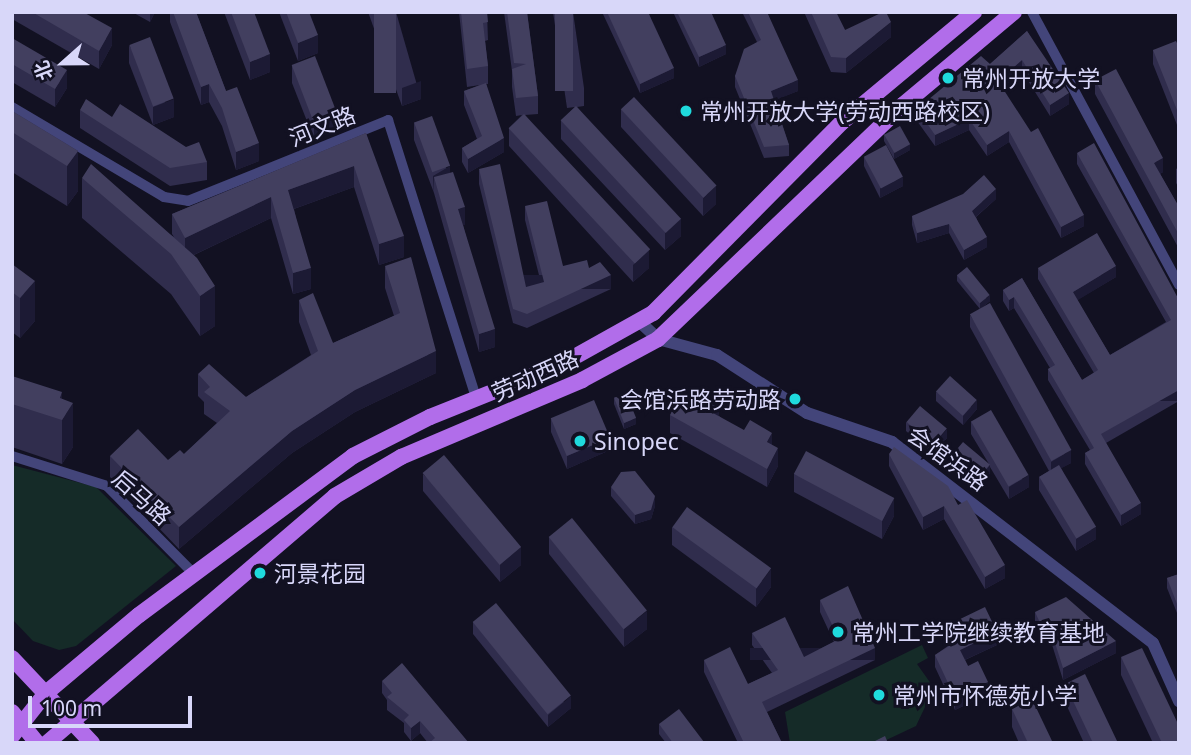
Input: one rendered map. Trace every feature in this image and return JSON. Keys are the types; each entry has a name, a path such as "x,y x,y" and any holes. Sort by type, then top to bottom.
{"main road":[{"name":"劳动西路","path":"14,723 46,693 194,574 353,456 476,397 560,365 640,322 842,122 974,12"},
{"name":"劳动西路","path":"47,743 335,496 401,457 582,380 658,339 903,105 1014,12"},
{"path":"12,646 38,673 46,693"},
{"path":"12,658 92,743"},
{"path":"14,723 37,743"}],"street":[{"path":"1032,12 1179,285"},
{"name":"河文路","path":"12,107 164,197 188,201 388,120 476,397"},
{"name":"会馆浜路","path":"640,322 658,339 717,355 807,413 892,442 1153,643 1179,701"},
{"name":"后马路","path":"12,456 107,486 194,574"}],"green space":[{"path":"12,465 96,487 176,566 76,646 59,650 33,641 12,619"},
{"name":"常州市怀德苑小学","path":"922,645 928,658 917,664 934,688 916,726 880,743 790,743 785,712"}],"building":[{"path":"32,12 83,12 112,28 99,51"},
{"path":"173,12 196,12 226,91 237,87 259,143 236,152 222,108 209,84 201,87"},
{"path":"231,12 254,12 270,54 250,62"},
{"path":"286,12 309,12 318,35 298,43"},
{"path":"374,12 396,12 396,93 374,93"},
{"path":"461,12 487,12 488,22 483,23 488,66 467,69"},
{"path":"507,12 527,12 538,96 516,98 512,69 526,64 514,63"},
{"path":"555,12 573,12 573,91 555,91"},
{"path":"607,12 648,12 674,68 640,84"},
{"path":"677,12 711,12 726,45 699,57"},
{"path":"748,12 767,12 798,80 771,91 789,145 764,147 735,76 744,49 761,40"},
{"path":"811,12 836,12 845,30 883,12 886,12 891,22 846,58 831,57"},
{"path":"1027,31 1069,93 1050,105 1022,60 998,81 1031,132 1038,128 1084,215 1061,227 1009,131 987,145 969,119 935,135 917,109 981,56 990,64"},
{"path":"150,37 174,99 153,107 129,45"},
{"path":"12,38 67,70 55,89 12,64"},
{"path":"1176,41 1179,47 1179,115 1153,50"},
{"path":"315,56 337,112 313,121 292,65"},
{"path":"1116,69 1163,158 1154,163 1179,207 1179,235 1095,80"},
{"path":"486,83 504,138 468,159 462,148 482,136 464,91"},
{"path":"634,97 717,185 703,198 621,109"},
{"path":"86,99 112,117 120,104 186,147 199,142 207,162 170,168 80,110"},
{"path":"576,106 681,219 666,233 561,120"},
{"path":"12,111 78,151 67,166 12,132"},
{"path":"524,114 650,249 635,264 509,128"},
{"path":"432,116 450,166 432,172 414,122"},
{"path":"900,126 910,144 894,153 884,135"},
{"path":"366,133 404,236 379,244 354,166 288,190 311,268 293,273 271,197 185,238 172,214"},
{"path":"1094,143 1179,300 1179,390 1101,434 1141,503 1121,515 1085,453 1094,448 1048,369 1055,365 1014,297 1009,300 1003,290 1022,278 1082,380 1098,370 1038,268 1097,233 1116,266 1073,292 1110,355 1171,320 1077,153"},
{"path":"886,145 903,177 881,189 864,157"},
{"path":"91,164 197,258 215,286 200,296 171,254 82,178"},
{"path":"500,164 526,287 544,282 525,206 547,201 563,266 587,260 589,268 600,262 611,275 527,314 513,309 479,169"},
{"path":"453,172 465,207 458,209 495,329 479,334 434,177"},
{"path":"984,175 996,189 972,211 987,237 964,250 949,224 917,233 912,216 963,194"},
{"path":"411,257 436,351 355,390 292,431 179,527 110,456 138,429 168,460 180,450 184,454 230,411 204,392 210,387 198,374 209,364 246,397 318,351 299,300 313,293 333,343 400,313 385,266"},
{"path":"12,264 35,281 20,298 12,292"},
{"path":"967,267 990,295 980,303 957,275"},
{"path":"990,303 1071,450 1051,461 970,314"},
{"path":"12,376 62,392 60,398 73,403 62,420 12,404"},
{"path":"950,376 977,400 963,416 936,392"},
{"path":"696,390 719,403 713,413 744,430 750,420 772,433 767,442 778,448 767,469 670,415 680,395 690,401"},
{"path":"626,393 636,418 624,423 614,398"},
{"name":"Sinopec","path":"594,400 610,438 567,456 551,418"},
{"path":"920,406 947,428 933,445 907,422"},
{"path":"991,410 1028,475 1009,486 971,422"},
{"path":"963,442 990,464 976,481 950,458"},
{"path":"894,447 948,486 958,505 967,500 1005,565 985,577 944,506 923,517 889,454"},
{"path":"806,451 894,498 882,521 794,474"},
{"path":"444,455 521,547 500,565 423,473"},
{"path":"1059,465 1096,527 1076,539 1039,477"},
{"path":"635,471 655,496 651,510 635,515 611,487 621,472"},
{"path":"687,507 771,568 756,588 672,527"},
{"path":"572,518 647,610 624,629 549,537"},
{"path":"1179,574 1179,609 1167,578"},
{"path":"848,586 875,648 762,702 782,743 744,743 704,660 730,647 748,684 778,670 752,633 785,617 804,657 839,639 820,600"},
{"path":"1066,597 1116,641 1063,668 1049,624 1042,627 1035,612"},
{"path":"496,603 571,695 548,714 473,622"},
{"path":"985,607 997,632 960,650 968,666 978,661 988,682 955,698 935,655 963,637 956,621"},
{"path":"1142,648 1179,726 1179,743 1162,743 1121,657"},
{"path":"402,663 469,743 429,743 435,738 420,721 411,728 404,720 409,715 387,697 392,693 382,681"},
{"path":"1085,674 1118,743 1093,743 1065,684"},
{"path":"1032,699 1053,743 1028,743 1012,709"},
{"path":"679,709 703,743 673,743 659,724"},
{"path":"885,736 888,743 871,743"}],"place":[{"name":"常州开放大学","path":"948,78"},
{"name":"常州开放大学(劳动西路校区)","path":"686,111"},
{"name":"会馆浜路劳动路","path":"795,399"},
{"name":"Sinopec","path":"580,441"},
{"name":"河景花园","path":"260,573"},
{"name":"常州工学院继续教育基地","path":"838,632"},
{"name":"常州市怀德苑小学","path":"879,695"}]}
